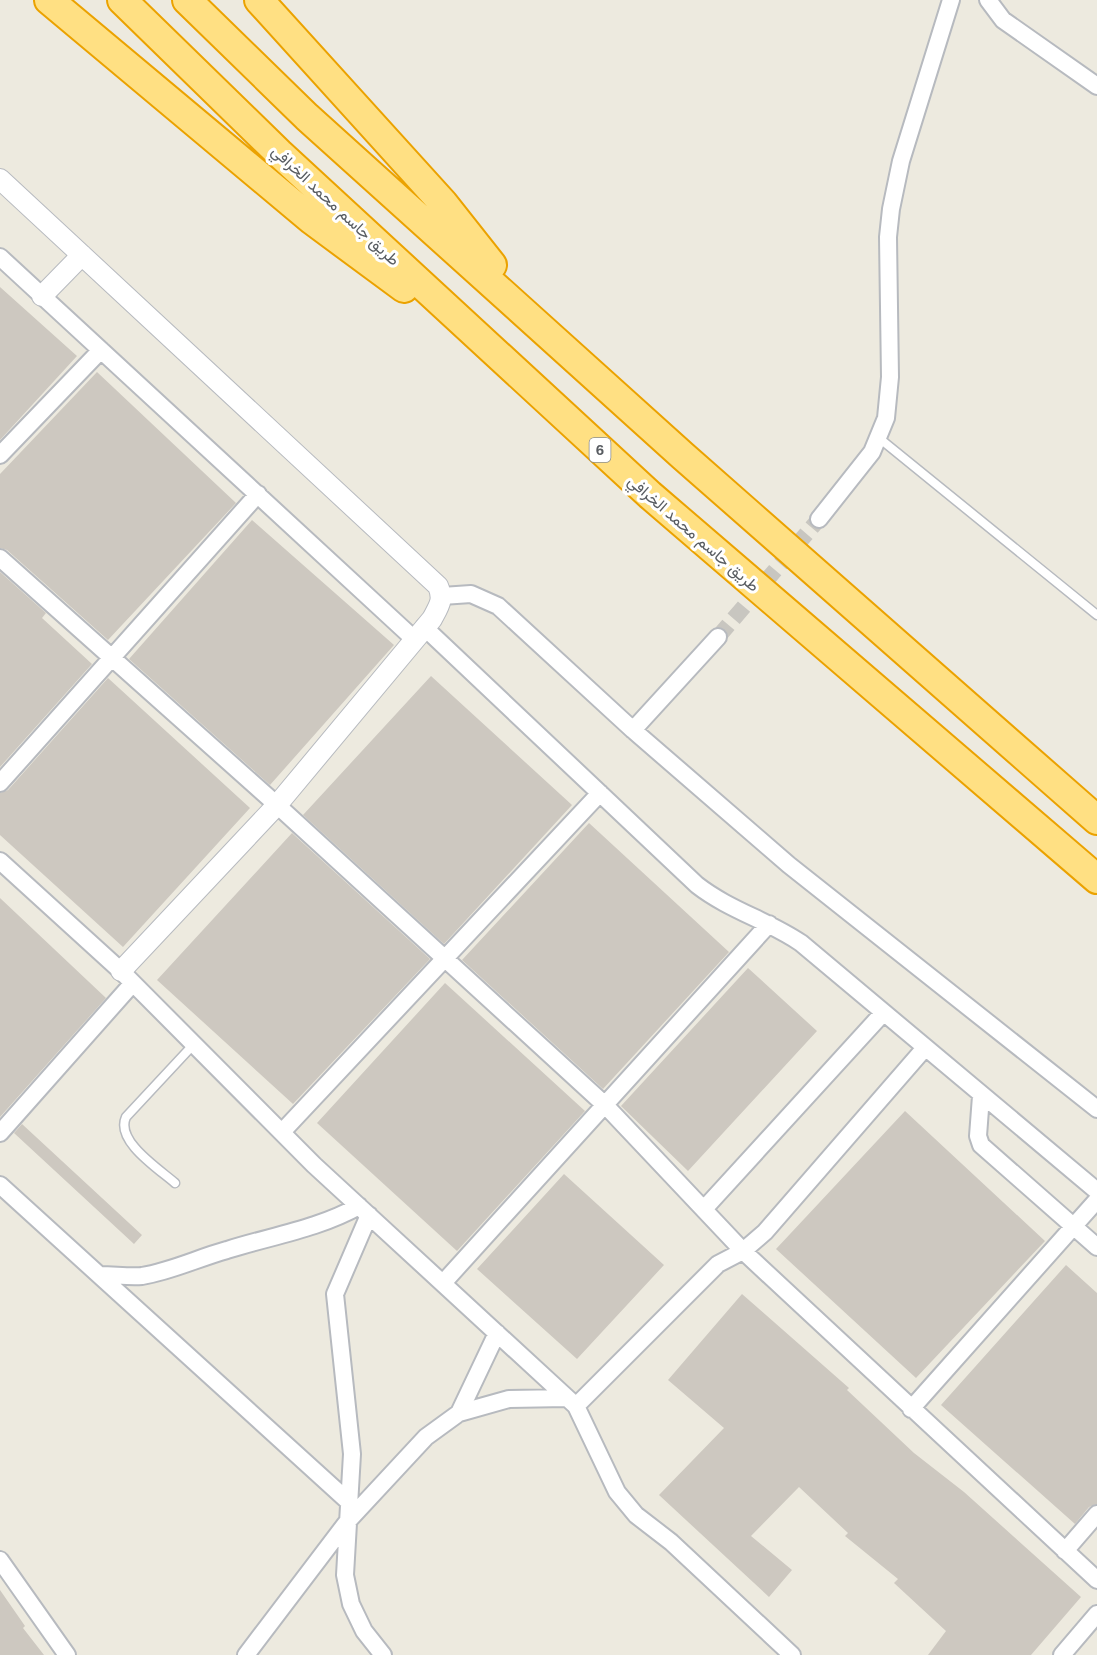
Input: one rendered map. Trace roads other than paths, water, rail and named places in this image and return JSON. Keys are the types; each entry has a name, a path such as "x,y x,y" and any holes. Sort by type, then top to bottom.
{"highway":[{"path":"49,0 335,238 407,290 473,333"},
{"name":"طريق جاسم محمد الخرافي","path":"122,0 279,153 720,558 1097,879"},
{"path":"187,0 307,117 541,328 830,587 1097,820"},
{"path":"259,0 443,204 541,328"}],"street":[{"path":"819,519 863,465 879,438 890,398 891,209 901,162 951,0"},
{"path":"988,0 1003,20 1097,86"},
{"path":"0,178 438,586 442,596 441,603 419,633 277,805 127,977 0,1132"},
{"path":"42,296 82,255"},
{"path":"0,257 258,494 600,793 697,885 721,903 769,924 801,944 924,1049 1097,1191"},
{"path":"0,455 101,350"},
{"path":"0,783 258,494"},
{"path":"0,558 277,805 604,1105 743,1251 910,1409 1097,1580"},
{"path":"442,596 471,594 498,606 633,730 869,931 1041,1062 1097,1109"},
{"path":"633,730 718,637"},
{"path":"282,1132 600,793"},
{"path":"0,861 127,977 282,1132 364,1210 572,1402 612,1483 630,1507 671,1542 792,1655"},
{"path":"443,1283 769,924"},
{"path":"704,1209 883,1013"},
{"path":"246,1655 347,1522 426,1437 443,1422 459,1413 509,1399 572,1402 718,1264 743,1251 765,1232 924,1049"},
{"path":"981,1096 978,1136 981,1145 1097,1247"},
{"path":"0,1185 349,1502"},
{"path":"910,1409 1097,1200"},
{"path":"100,1275 140,1276 166,1271 226,1250 364,1210"},
{"path":"364,1210 335,1294 352,1454 345,1575 351,1604 364,1631 383,1655"},
{"path":"459,1413 497,1333"},
{"path":"1065,1551 1097,1514"},
{"path":"0,1560 67,1655"},
{"path":"1062,1655 1097,1614"}],"lane":[{"path":"879,438 1097,615"},
{"path":"176,1184 129,1142 123,1127 126,1117 194,1044"}],"tunnel":[{"path":"718,637 819,519"}]}
